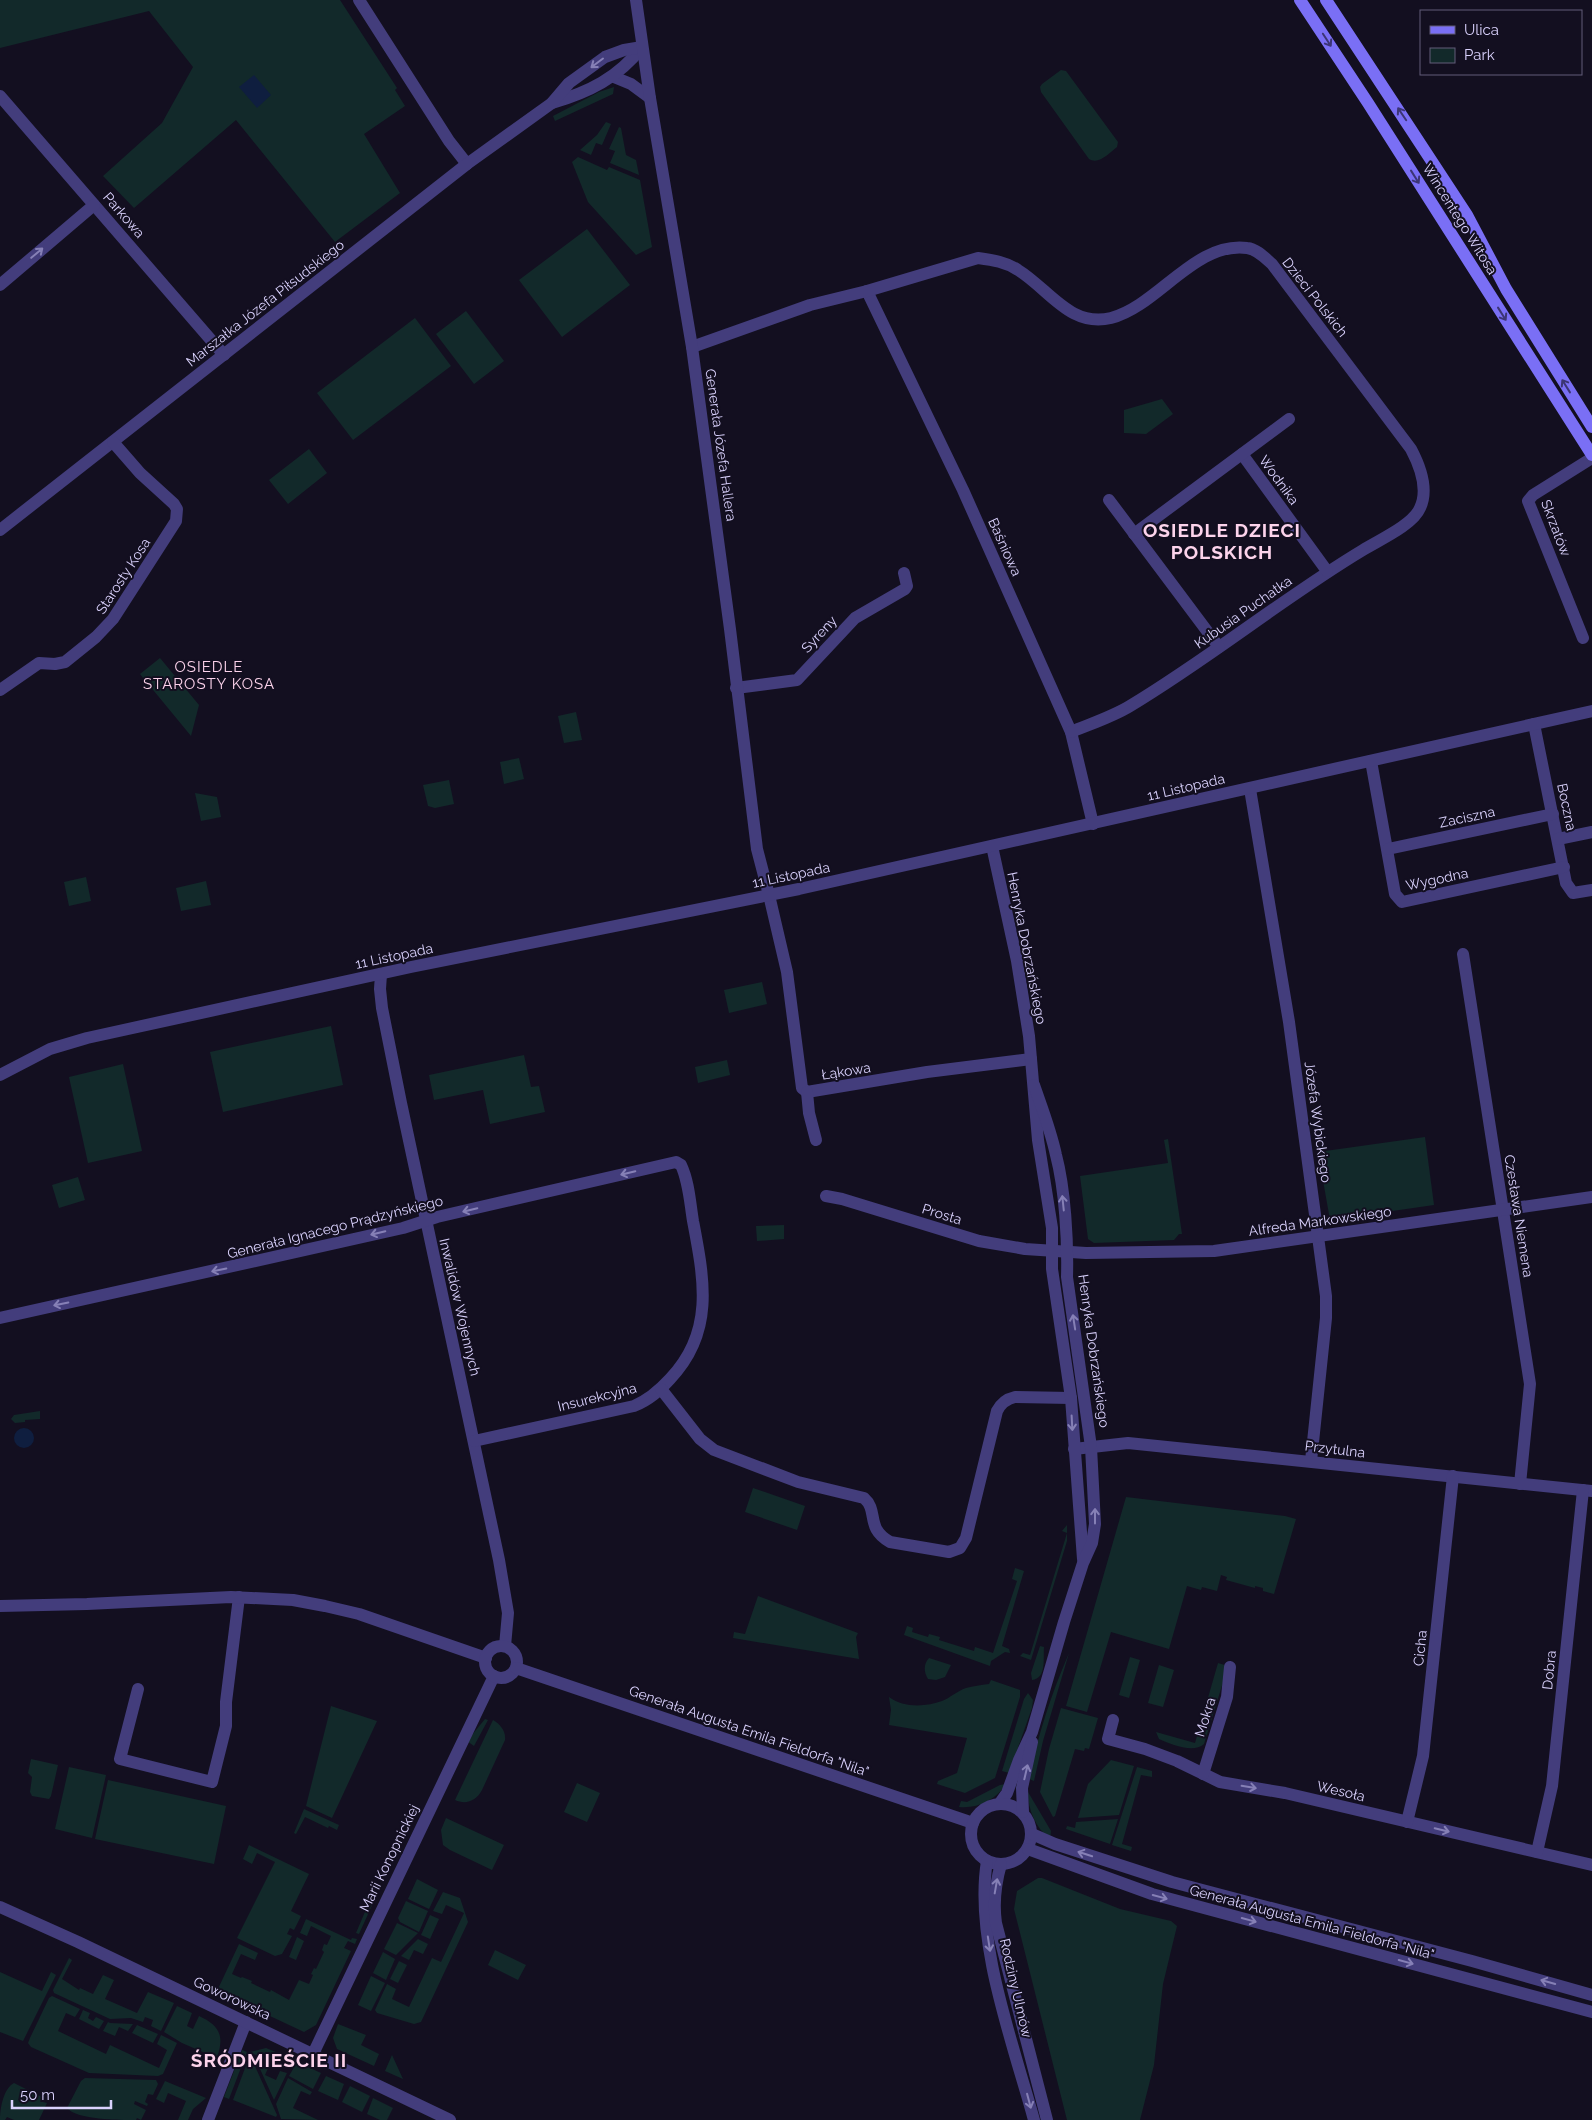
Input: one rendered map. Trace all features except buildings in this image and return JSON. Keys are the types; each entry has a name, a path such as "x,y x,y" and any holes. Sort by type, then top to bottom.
{"main road":[{"name":"Wincentego Witosa","path":"1300,0 1368,103 1592,456"},
{"name":"Wincentego Witosa","path":"1326,0 1466,215 1506,289 1592,427"}],"street":[{"path":"359,0 449,141 467,164"},
{"name":"Generała Józefa Hallera","path":"636,0 650,98 692,347 757,849 769,895"},
{"name":"Marszałka Józefa Piłsudskiego","path":"552,103 576,96 614,77 629,64 642,47"},
{"name":"Marszałka Józefa Piłsudskiego","path":"0,530 467,164 552,103 569,83 605,56 642,47"},
{"path":"614,77 631,84 650,98"},
{"name":"Parkowa","path":"0,96 224,354"},
{"path":"0,285 94,205"},
{"name":"Dzieci Polskich","path":"692,347 802,307 867,291 978,258 1006,264 1020,271 1074,315 1092,320 1102,320 1130,311 1197,263 1215,253 1240,248 1254,250 1262,255 1283,277 1411,450 1420,471 1423,492 1422,503"},
{"name":"Baśniowa","path":"867,291 966,498 1071,732 1092,824"},
{"name":"Wodnika","path":"1134,534 1289,419"},
{"name":"Starosty Kosa","path":"0,690 39,663 55,664 65,662 109,626 176,521 177,509 174,504 140,473 113,442"},
{"name":"Wodnika","path":"1242,454 1327,571"},
{"name":"Skrzatów","path":"1583,638 1528,501 1533,495 1592,456"},
{"path":"1109,500 1219,647"},
{"name":"Kubusia Puchatka","path":"1071,732 1128,708 1327,571 1408,522 1422,503"},
{"name":"Syreny","path":"736,688 797,680 856,618 905,589 907,586 904,573"},
{"name":"11 Listopada","path":"0,1075 41,1052 87,1038 381,974 769,895 1592,711"},
{"name":"Boczna","path":"1534,724 1566,883 1573,893 1592,890"},
{"name":"Wygodna","path":"1371,761 1395,894 1402,902 1564,867"},
{"name":"Józefa Wybickiego","path":"1250,788 1290,1022 1326,1296 1326,1318 1311,1461"},
{"name":"Zaciszna","path":"1388,849 1553,814"},
{"path":"1558,839 1592,832"},
{"name":"Henryka Dobrzańskiego","path":"992,846 1017,961 1031,1059 1038,1140 1052,1228 1051,1250 1071,1398 1083,1562"},
{"name":"Łąkowa","path":"769,895 786,972 802,1088 807,1092 927,1072 1031,1059"},
{"name":"Czesława Niemena","path":"1463,954 1530,1384 1520,1484"},
{"name":"Inwalidów Wojennych","path":"381,974 382,1008 425,1221 499,1560 508,1613 505,1646"},
{"name":"Henryka Dobrzańskiego","path":"1000,1803 1007,1793 1032,1732 1083,1562 1092,1543 1095,1524 1091,1447 1067,1277 1068,1252 1057,1155 1034,1085"},
{"path":"807,1092 809,1113 816,1140"},
{"name":"Generała Ignacego Prądzyńskiego","path":"0,1318 403,1228 425,1221 676,1162"},
{"name":"Insurekcyjna","path":"474,1441 643,1403 661,1389 681,1367 689,1354 698,1332 703,1303 702,1272 684,1171 681,1165 676,1162"},
{"name":"Prosta","path":"826,1196 842,1199 979,1241 1025,1249 1051,1250"},
{"name":"Alfreda Markowskiego","path":"1051,1250 1086,1253 1198,1252 1319,1237 1592,1197"},
{"path":"661,1389 700,1439 714,1450 798,1482 864,1498 870,1506 874,1526 882,1538 890,1542 949,1552 960,1548 966,1538 1000,1405 1015,1397 1071,1398"},
{"name":"Przytulna","path":"1074,1449 1128,1444 1311,1461 1588,1491"},
{"name":"Cicha","path":"1407,1822 1423,1756 1453,1476"},
{"name":"Dobra","path":"1537,1852 1552,1786 1588,1491"},
{"path":"0,1606 239,1597 293,1600 342,1609 486,1658"},
{"path":"138,1689 120,1759 212,1782 226,1726 226,1702 239,1597"},
{"path":"505,1646 516,1655 516,1668 507,1677 494,1676 486,1669 486,1658 491,1650 505,1646"},
{"name":"Mokra","path":"1202,1774 1227,1698 1230,1667"},
{"name":"Generała Augusta Emila Fieldorfa \"Nila\"","path":"516,1668 973,1823"},
{"name":"Marii Konopnickiej","path":"313,2054 494,1676"},
{"name":"Wesoła","path":"1113,1720 1108,1739 1145,1749 1191,1767 1220,1782 1286,1793 1592,1865"},
{"name":"Henryka Dobrzańskiego","path":"1023,1812 1022,1788 1032,1747 1032,1732"},
{"path":"1000,1803 1016,1807 1023,1812 1031,1826 1032,1834 1028,1849 1017,1860 1001,1864 987,1861 980,1855 972,1840 973,1823 984,1809 1000,1803"},
{"name":"Generała Augusta Emila Fieldorfa \"Nila\"","path":"1032,1834 1055,1844 1172,1882 1462,1958 1592,1995"},
{"name":"Generała Augusta Emila Fieldorfa \"Nila\"","path":"1028,1849 1152,1894 1592,2012"},
{"name":"Rodziny Ulmów","path":"987,1861 983,1894 994,1972 1034,2120"},
{"name":"Rodziny Ulmów","path":"1001,1864 995,1889 996,1924 1047,2120"},
{"name":"Goworowska","path":"0,1907 450,2120"},
{"path":"208,2120 246,2022"}],"green space":[{"path":"0,0 340,0 397,88 395,90 405,106 364,134 400,193 335,242 236,120 134,208 103,176 162,123 193,67 149,11 0,48"},
{"path":"1061,70 1066,71 1118,142 1117,147 1100,159 1089,159 1041,92 1040,87 1042,84"},
{"path":"614,87 613,94 555,121 553,116 599,92"},
{"path":"606,122 611,124 602,145 596,143 591,155 580,150 597,135"},
{"path":"619,127 621,128 626,155 636,160 639,175 610,163 615,151 609,149"},
{"path":"578,157 607,170 609,167 640,180 652,247 636,255 588,202 572,162"},
{"path":"587,229 630,285 562,337 519,280"},
{"path":"466,311 504,361 474,384 436,334"},
{"path":"415,318 451,366 353,440 317,393"},
{"path":"1162,399 1173,414 1146,434 1124,433 1124,410"},
{"path":"309,449 327,473 288,504 269,480"},
{"path":"160,658 199,705 191,736 140,674"},
{"path":"576,712 582,740 564,743 558,716"},
{"path":"519,758 524,779 504,784 500,762"},
{"path":"449,780 454,804 435,808 428,806 423,785"},
{"path":"195,793 217,797 221,817 201,821"},
{"path":"86,877 91,901 69,906 64,882"},
{"path":"206,881 211,905 181,911 176,888"},
{"path":"762,982 767,1004 729,1013 724,990"},
{"path":"331,1026 343,1085 223,1112 210,1052"},
{"path":"524,1055 531,1087 539,1086 545,1112 490,1124 483,1090 434,1100 429,1075"},
{"path":"727,1060 730,1075 698,1083 695,1067"},
{"path":"123,1064 142,1151 88,1163 69,1077"},
{"path":"1425,1137 1434,1205 1330,1220 1318,1152"},
{"path":"1168,1139 1182,1234 1179,1234 1174,1240 1094,1243 1088,1239 1080,1176 1168,1163 1164,1140"},
{"path":"78,1177 85,1200 59,1208 52,1185"},
{"path":"784,1225 784,1239 757,1241 756,1226"},
{"path":"40,1411 40,1419 15,1423 11,1419 14,1415"},
{"path":"753,1488 805,1506 797,1530 745,1512"},
{"path":"1126,1497 1285,1516 1296,1519 1274,1594 1263,1591 1263,1588 1255,1586 1255,1588 1226,1580 1227,1577 1221,1575 1217,1591 1202,1587 1201,1590 1187,1586 1169,1649 1111,1632 1087,1712 1066,1706"},
{"path":"1067,1525 1067,1533 1062,1531"},
{"path":"1067,1533 1067,1541 1031,1660 1020,1656 1023,1653 1030,1655"},
{"path":"1015,1568 1024,1571 1002,1646 1009,1649 1010,1653 1005,1652 991,1661 990,1666 904,1635 907,1626 913,1628 912,1632 928,1637 929,1634 940,1637 939,1640 974,1651 975,1647 993,1653 1017,1581 1012,1579"},
{"path":"758,1596 858,1633 856,1637 859,1659 733,1638 734,1632 745,1634"},
{"path":"1040,1646 1044,1647 1042,1672 1040,1676 1032,1680 1031,1673"},
{"path":"1069,1653 1043,1741 1034,1781 1029,1779 1041,1730 1056,1684"},
{"path":"1130,1657 1140,1660 1129,1698 1119,1695"},
{"path":"929,1658 951,1665 945,1677 936,1680 928,1679 925,1668"},
{"path":"1218,1663 1228,1666 1204,1744 1199,1747 1188,1748 1159,1739 1156,1732 1195,1743"},
{"path":"1159,1665 1174,1670 1163,1707 1148,1703"},
{"path":"991,1680 1020,1690 1020,1697 995,1778 965,1793 937,1784 938,1781 957,1773 967,1738 889,1725 891,1710 889,1697 908,1705 936,1703 966,1688 989,1684"},
{"path":"1028,1693 1033,1700 1032,1708 1009,1773 1002,1771 1024,1699"},
{"path":"331,1706 377,1721 332,1818 306,1806"},
{"path":"1061,1708 1098,1718 1089,1749 1085,1748 1084,1751 1075,1749 1055,1816 1053,1817 1040,1792 1049,1749"},
{"path":"485,1719 488,1720 474,1746 467,1741"},
{"path":"493,1720 502,1728 505,1740 482,1790 477,1797 470,1801 455,1800"},
{"path":"31,1759 58,1765 49,1799 32,1796 30,1792 32,1777 28,1773"},
{"path":"1111,1760 1134,1766 1119,1815 1078,1818 1088,1784"},
{"path":"69,1767 106,1775 92,1838 55,1829"},
{"path":"1137,1767 1152,1771 1152,1777 1141,1775 1122,1844 1132,1847 1131,1851 1112,1845"},
{"path":"108,1780 226,1806 214,1864 95,1839"},
{"path":"577,1783 600,1793 587,1822 564,1812"},
{"path":"1006,1784 997,1795 986,1802 979,1805 959,1807 961,1801 967,1802 1000,1785"},
{"path":"1028,1792 1051,1831 1050,1839 1033,1818"},
{"path":"304,1809 339,1825 337,1830 329,1826 328,1828 305,1817 296,1834 294,1833"},
{"path":"446,1818 504,1845 492,1870 443,1845 441,1830"},
{"path":"1118,1819 1110,1844 1066,1829 1067,1826 1075,1828 1076,1822"},
{"path":"249,1845 309,1874 291,1911 301,1916 294,1930 290,1928 287,1934 292,1936 282,1954 275,1956 237,1938 275,1862 257,1853 252,1864 243,1859"},
{"path":"1038,1878 1120,1909 1171,1921 1177,1926 1163,1984 1154,2065 1140,2120 1067,2120 1014,1909 1017,1891"},
{"path":"417,1879 438,1890 429,1909 408,1899"},
{"path":"443,1892 460,1898 468,1922 421,2022 414,2024 377,2013 375,2010 387,1984 396,1989 392,1999 409,2007 432,1958 441,1962 464,1913 446,1905 442,1914 433,1911"},
{"path":"367,1895 372,1896 374,1901 359,1934 356,1933 370,1900 365,1897"},
{"path":"406,1901 428,1911 419,1932 400,1922 398,1918"},
{"path":"430,1915 439,1919 430,1939 421,1935"},
{"path":"306,1919 351,1940 352,1938 357,1939 355,1944 348,1941 344,1948 351,1951 316,2025 304,2032 217,1991 239,1944 258,1953 255,1960 241,1954 232,1974 252,1981 251,1983 270,1992 271,1990 289,2000 299,1980 309,1984 313,1975 311,1974 314,1968 316,1969 324,1952 322,1950 324,1944 327,1945 331,1936 311,1926 307,1936 300,1933"},
{"path":"397,1923 418,1933 396,1955 384,1949"},
{"path":"297,1937 304,1941 296,1960 289,1957"},
{"path":"418,1939 428,1944 423,1954 414,1950 409,1960 401,1956"},
{"path":"495,1950 526,1965 518,1980 488,1965"},
{"path":"383,1952 395,1959 386,1980 373,1973"},
{"path":"69,1958 72,1960 62,1979 79,1990 80,1988 93,1994 103,1975 114,1980 105,1999 137,2013 148,1992 174,2003 161,2031 151,2026 153,2020 145,2017 143,2022 131,2018 110,2019 54,1993 53,1990"},
{"path":"399,1961 407,1965 398,1983 390,1979"},
{"path":"0,1972 42,1991 51,1972 56,1975 23,2041 0,2032"},
{"path":"371,1976 385,1983 371,2011 358,2005"},
{"path":"52,1996 80,2009 75,2017 66,2013 58,2031 106,2054 110,2045 159,2068 167,2050 157,2044 161,2035 177,2043 163,2074 158,2076 89,2073 31,2047 28,2043 30,2038 49,1998"},
{"path":"177,2006 192,2013 187,2026 193,2029 199,2016 216,2027 220,2037 217,2057 182,2043 164,2032"},
{"path":"83,2010 90,2013 88,2018 93,2021 96,2017 104,2021 99,2029 79,2019"},
{"path":"108,2022 133,2024 128,2031 119,2027 115,2036 103,2031"},
{"path":"338,2024 366,2035 361,2045 379,2054 374,2066 337,2049 333,2038"},
{"path":"137,2025 158,2034 153,2043 132,2033"},
{"path":"266,2048 278,2053 273,2064 250,2052"},
{"path":"242,2050 247,2052 229,2099 224,2097"},
{"path":"250,2055 277,2115 276,2117 233,2100"},
{"path":"392,2055 403,2079 385,2071"},
{"path":"256,2060 269,2066 265,2075 276,2080 280,2071 287,2073 274,2100"},
{"path":"297,2062 321,2073 313,2089 289,2076"},
{"path":"326,2076 344,2084 338,2100 318,2091"},
{"path":"85,2078 156,2080 158,2084 153,2095 148,2094 145,2102 148,2104 147,2106 135,2101 134,2104 146,2110 141,2120 137,2118 136,2120 109,2119 80,2115 67,2108 81,2081"},
{"path":"288,2078 312,2092 310,2095 301,2091 293,2108 318,2120 281,2119 276,2104"},
{"path":"165,2081 206,2098 193,2109 188,2120 178,2120 186,2101 168,2093 164,2103 156,2099"},
{"path":"14,2083 42,2097 43,2102 47,2103 39,2120 14,2120 7,2117 5,2120 0,2120 5,2094"},
{"path":"350,2086 370,2096 362,2112 342,2102"},
{"path":"373,2098 393,2108 387,2120 380,2120 367,2114"}],"water":[{"path":"254,75 271,95 257,108 239,87"},
{"path":"20,1428 28,1428 34,1434 34,1442 28,1448 20,1448 14,1442 14,1434"}],"district":[{"name":"OSIEDLE DZIECI POLSKICH","path":"1222,541"},
{"name":"OSIEDLE STAROSTY KOSA","path":"209,676"},
{"name":"ŚRÓDMIEŚCIE II","path":"269,2060"}]}
